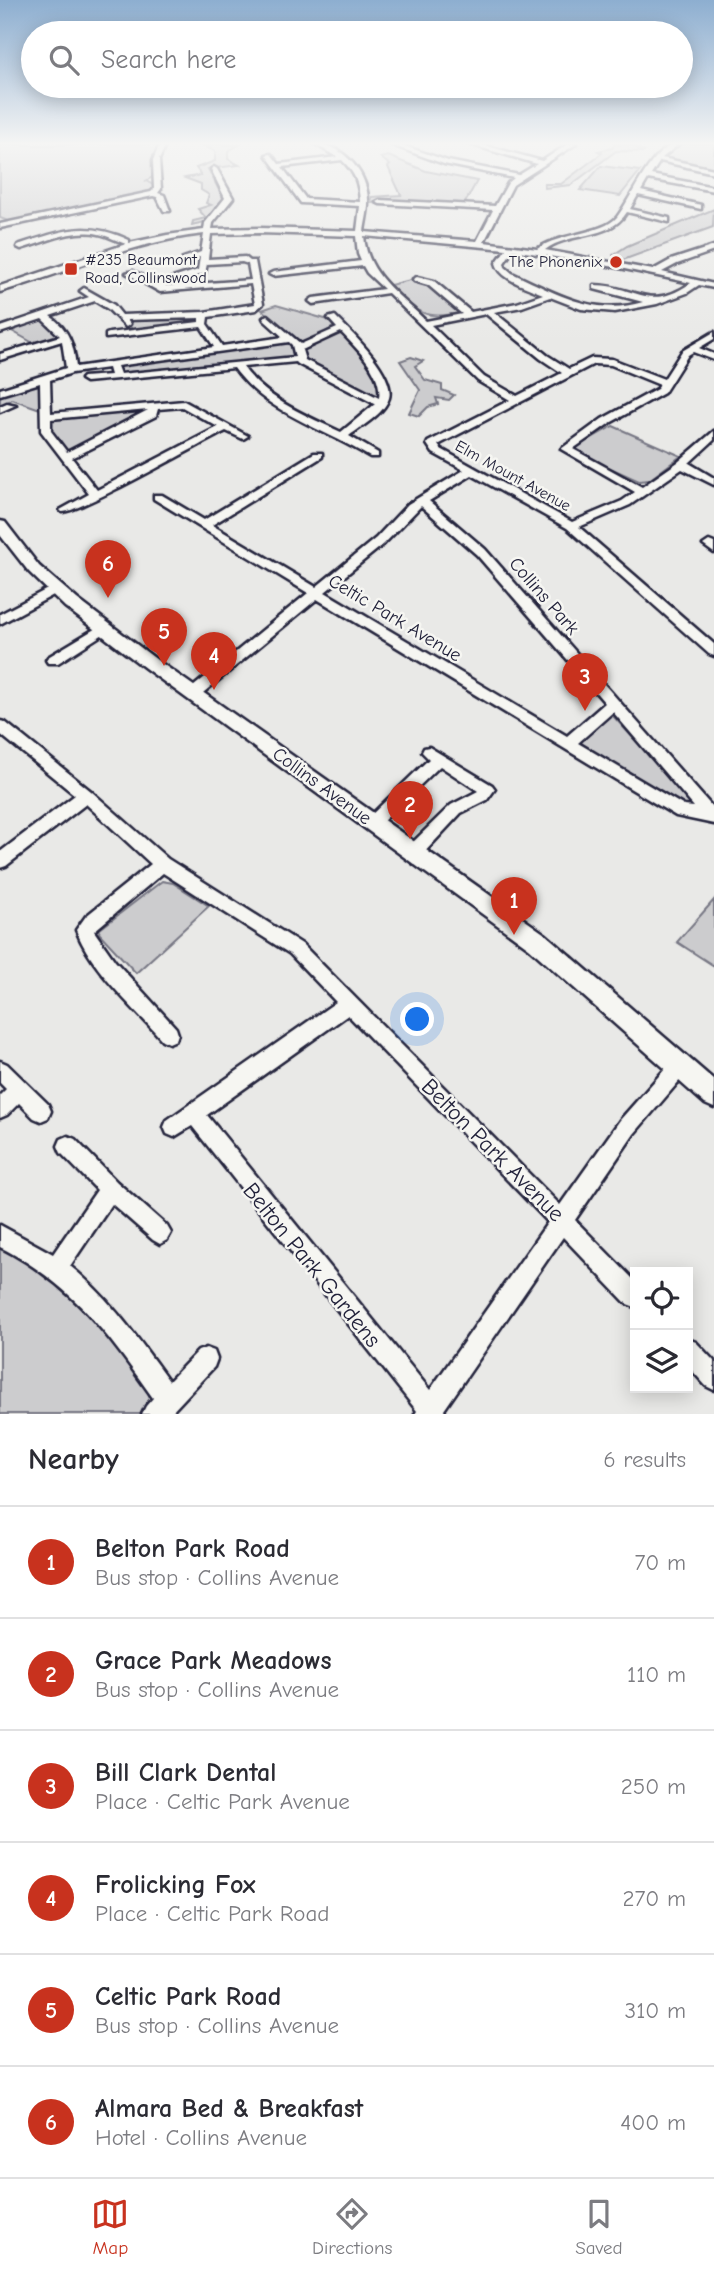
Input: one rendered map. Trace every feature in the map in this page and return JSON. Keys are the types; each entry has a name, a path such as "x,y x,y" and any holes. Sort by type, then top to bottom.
{"main road":[{"name":"Collins Avenue","path":"0,525 55,589 103,628 537,941 714,1096"}],"street":[{"path":"0,226 77,210"},
{"path":"156,286 202,271 207,232 219,210"},
{"path":"354,210 353,221 363,221 359,251 387,291 481,379 514,399"},
{"path":"480,242 495,210"},
{"path":"539,251 551,242 612,225 626,210 666,220"},
{"path":"21,247 90,229 116,232 125,245"},
{"path":"240,242 244,230"},
{"path":"0,289 9,282 125,245 184,234 244,230 362,233 480,242 655,272 714,286"},
{"path":"511,247 500,263 501,268 509,275 580,307 602,311 627,311 697,282"},
{"path":"655,272 674,262 714,248"},
{"path":"109,336 204,319 256,307 259,304 249,263 245,259 187,258"},
{"path":"273,274 365,263"},
{"path":"130,273 161,289 249,282"},
{"path":"417,279 430,282 469,315"},
{"path":"597,287 654,302"},
{"path":"84,291 122,317 130,333"},
{"path":"313,301 387,291"},
{"path":"422,324 552,294"},
{"path":"3,329 95,298"},
{"path":"487,311 567,372"},
{"path":"43,315 53,321 71,347 71,370"},
{"path":"122,317 204,319"},
{"path":"332,318 343,328 383,381 386,392 381,403 342,436"},
{"path":"204,319 219,349"},
{"path":"274,321 291,340 298,354 381,403"},
{"path":"86,379 237,366 298,354 343,328"},
{"path":"3,329 15,334"},
{"path":"642,491 566,449 606,421 661,391 680,360 714,335"},
{"path":"0,357 65,337"},
{"path":"24,340 33,346"},
{"path":"0,392 71,370 291,340"},
{"path":"693,349 714,357"},
{"name":"Elm Mount Avenue","path":"667,384 601,360 567,372 432,444 437,452 571,526 714,651"},
{"path":"111,364 116,377"},
{"path":"237,366 258,393 374,455"},
{"path":"45,377 46,431 96,496"},
{"path":"45,417 154,406 185,399 243,436"},
{"path":"0,409 11,405"},
{"path":"65,457 152,414 154,406"},
{"path":"66,510 225,427"},
{"path":"571,526 613,510 682,464 714,434"},
{"path":"204,524 318,455"},
{"path":"682,464 714,482"},
{"path":"193,694 380,541 396,520 421,500 472,470"},
{"name":"Celtic Park Avenue","path":"158,497 681,812 712,816"},
{"name":"Collins Park","path":"421,500 481,552 612,705 712,816"},
{"path":"0,620 55,589"},
{"path":"53,660 103,628"},
{"path":"568,743 612,705"},
{"name":"Belton Park Avenue","path":"0,726 86,795 162,864 292,946 630,1291"},
{"path":"373,822 434,755 485,786 486,793 456,809 414,852"},
{"path":"0,860 86,795"},
{"path":"162,864 92,921 85,930 86,939 169,1034"},
{"path":"174,1127 349,1004"},
{"path":"430,1413 627,1127 680,1066"},
{"path":"0,1070 41,1111"},
{"path":"0,1108 19,1090"},
{"name":"Belton Park Gardens","path":"194,1114 430,1413"},
{"path":"68,1146 110,1189 160,1233"},
{"path":"57,1266 110,1189"},
{"path":"0,1236 57,1266 93,1300 161,1407 206,1359"},
{"path":"693,1355 714,1378"}],"shaded area":[{"path":"0,210 71,210 11,222 0,218"},
{"path":"199,210 216,210 208,221 192,225 193,221 206,218"},
{"path":"714,210 713,227 623,260 616,260 613,255 627,246"},
{"path":"410,280 429,284 459,313 436,316 413,307 390,285"},
{"path":"276,305 332,321 336,325 306,345 300,344 262,310"},
{"path":"200,316 201,321 195,323 133,331 126,320"},
{"path":"41,318 61,335 35,344 10,330"},
{"path":"343,331 378,379 380,397 307,364 303,359 304,350"},
{"path":"290,344 293,355 290,358 125,375 117,370 119,365"},
{"path":"411,357 423,361 415,366 425,380 442,385 442,390 454,395 449,400 436,398 438,404 428,407 419,416 409,413 420,390 400,361"},
{"path":"38,381 44,383 43,410 12,399 0,408 0,394"},
{"path":"145,409 151,411 68,452 50,429 52,419"},
{"path":"613,426 681,456 649,480 639,481 577,453 576,447"},
{"path":"610,715 695,806 687,810 584,749 579,742"},
{"path":"162,881 173,883 209,906 136,973 99,933 100,929"},
{"path":"714,900 714,966 677,942"},
{"path":"0,1245 45,1272 99,1325 147,1388 150,1399 144,1414 0,1414"}],"place":[{"name":"The Phonenix","path":"616,262"},
{"name":"#235 Beaumont Road, Collinswood","path":"71,269"},
{"name":"Almara Bed & Breakfast","path":"108,598"},
{"name":"Celtic Park Road","path":"164,666"},
{"name":"Frolicking Fox","path":"214,690"},
{"name":"Bill Clark Dental","path":"585,711"},
{"name":"Grace Park Meadows","path":"410,839"},
{"name":"Belton Park Road","path":"514,935"}]}
